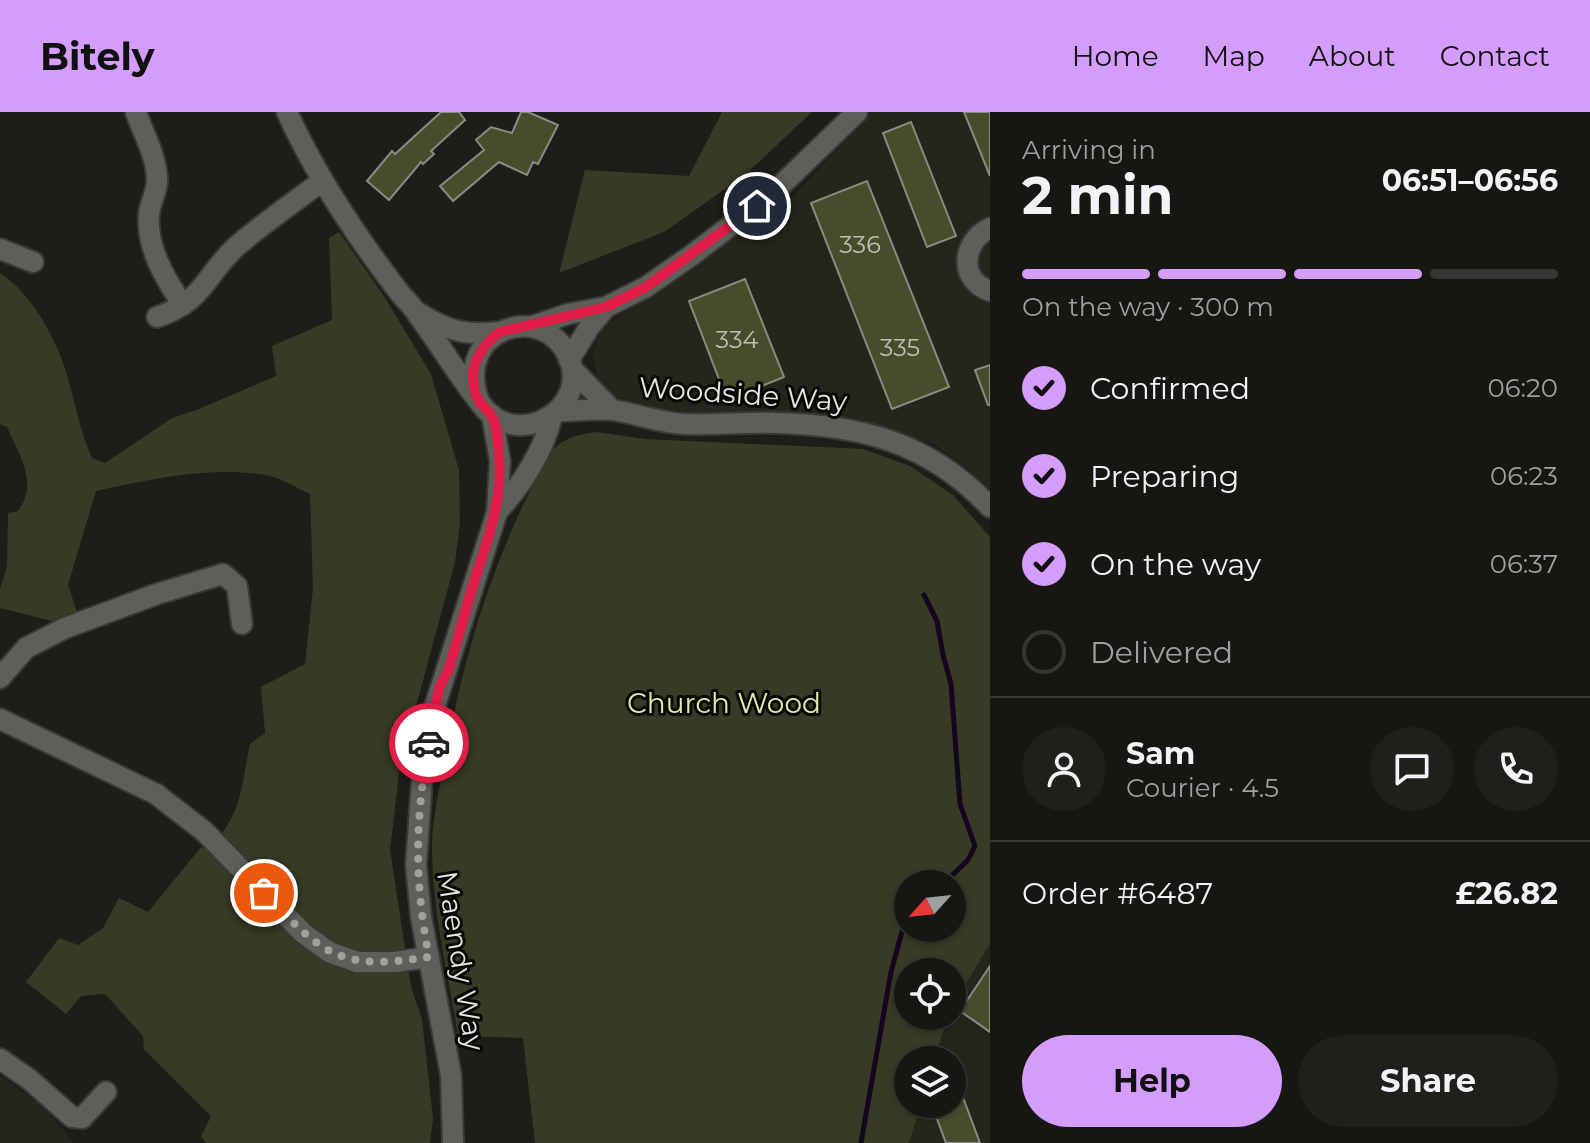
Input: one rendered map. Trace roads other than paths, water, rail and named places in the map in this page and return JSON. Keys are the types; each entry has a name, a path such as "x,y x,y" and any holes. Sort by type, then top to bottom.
{"street":[{"name":"Maendy Way","path":"287,112 322,181 400,294 417,312 458,375 486,408"},
{"path":"606,307 646,287 742,218 772,194 857,112"},
{"path":"136,113 154,158 158,179 150,209 152,243 171,287 183,305"},
{"path":"157,317 200,293 237,245 322,181"},
{"path":"990,228 977,235 971,243 966,263 974,282 990,291"},
{"path":"0,249 33,262"},
{"name":"Maendy Way","path":"417,312 441,327 474,335 530,327 568,314 606,307"},
{"name":"Maendy Way","path":"497,512 511,497 547,436 555,413 567,398 572,384 571,364 590,326 606,307"},
{"path":"530,327 554,338 571,364"},
{"name":"Maendy Way","path":"453,1143 451,1075 421,917 416,865 422,779 439,688 448,671 497,512 500,461 486,408 474,386 475,362 487,341 500,332"},
{"name":"Woodside Way","path":"571,364 612,410"},
{"path":"486,408 505,423 517,426 541,422 555,413"},
{"name":"Woodside Way","path":"555,413 612,410 685,424 777,423 864,432 906,446 942,464 990,507"},
{"path":"0,678 26,648 65,628 157,594 223,574 237,586 242,624"},
{"path":"0,719 156,794 205,832 303,933 329,952 357,962 395,962 429,957"},
{"path":"0,1059 29,1079 72,1117 82,1118 106,1092"}],"waterway":[{"path":"924,595 937,621 951,684 960,804 975,846 968,860 958,870"},
{"path":"861,1143 891,972 899,942"}],"park label":[{"name":"Church Wood","path":"724,703"}]}
